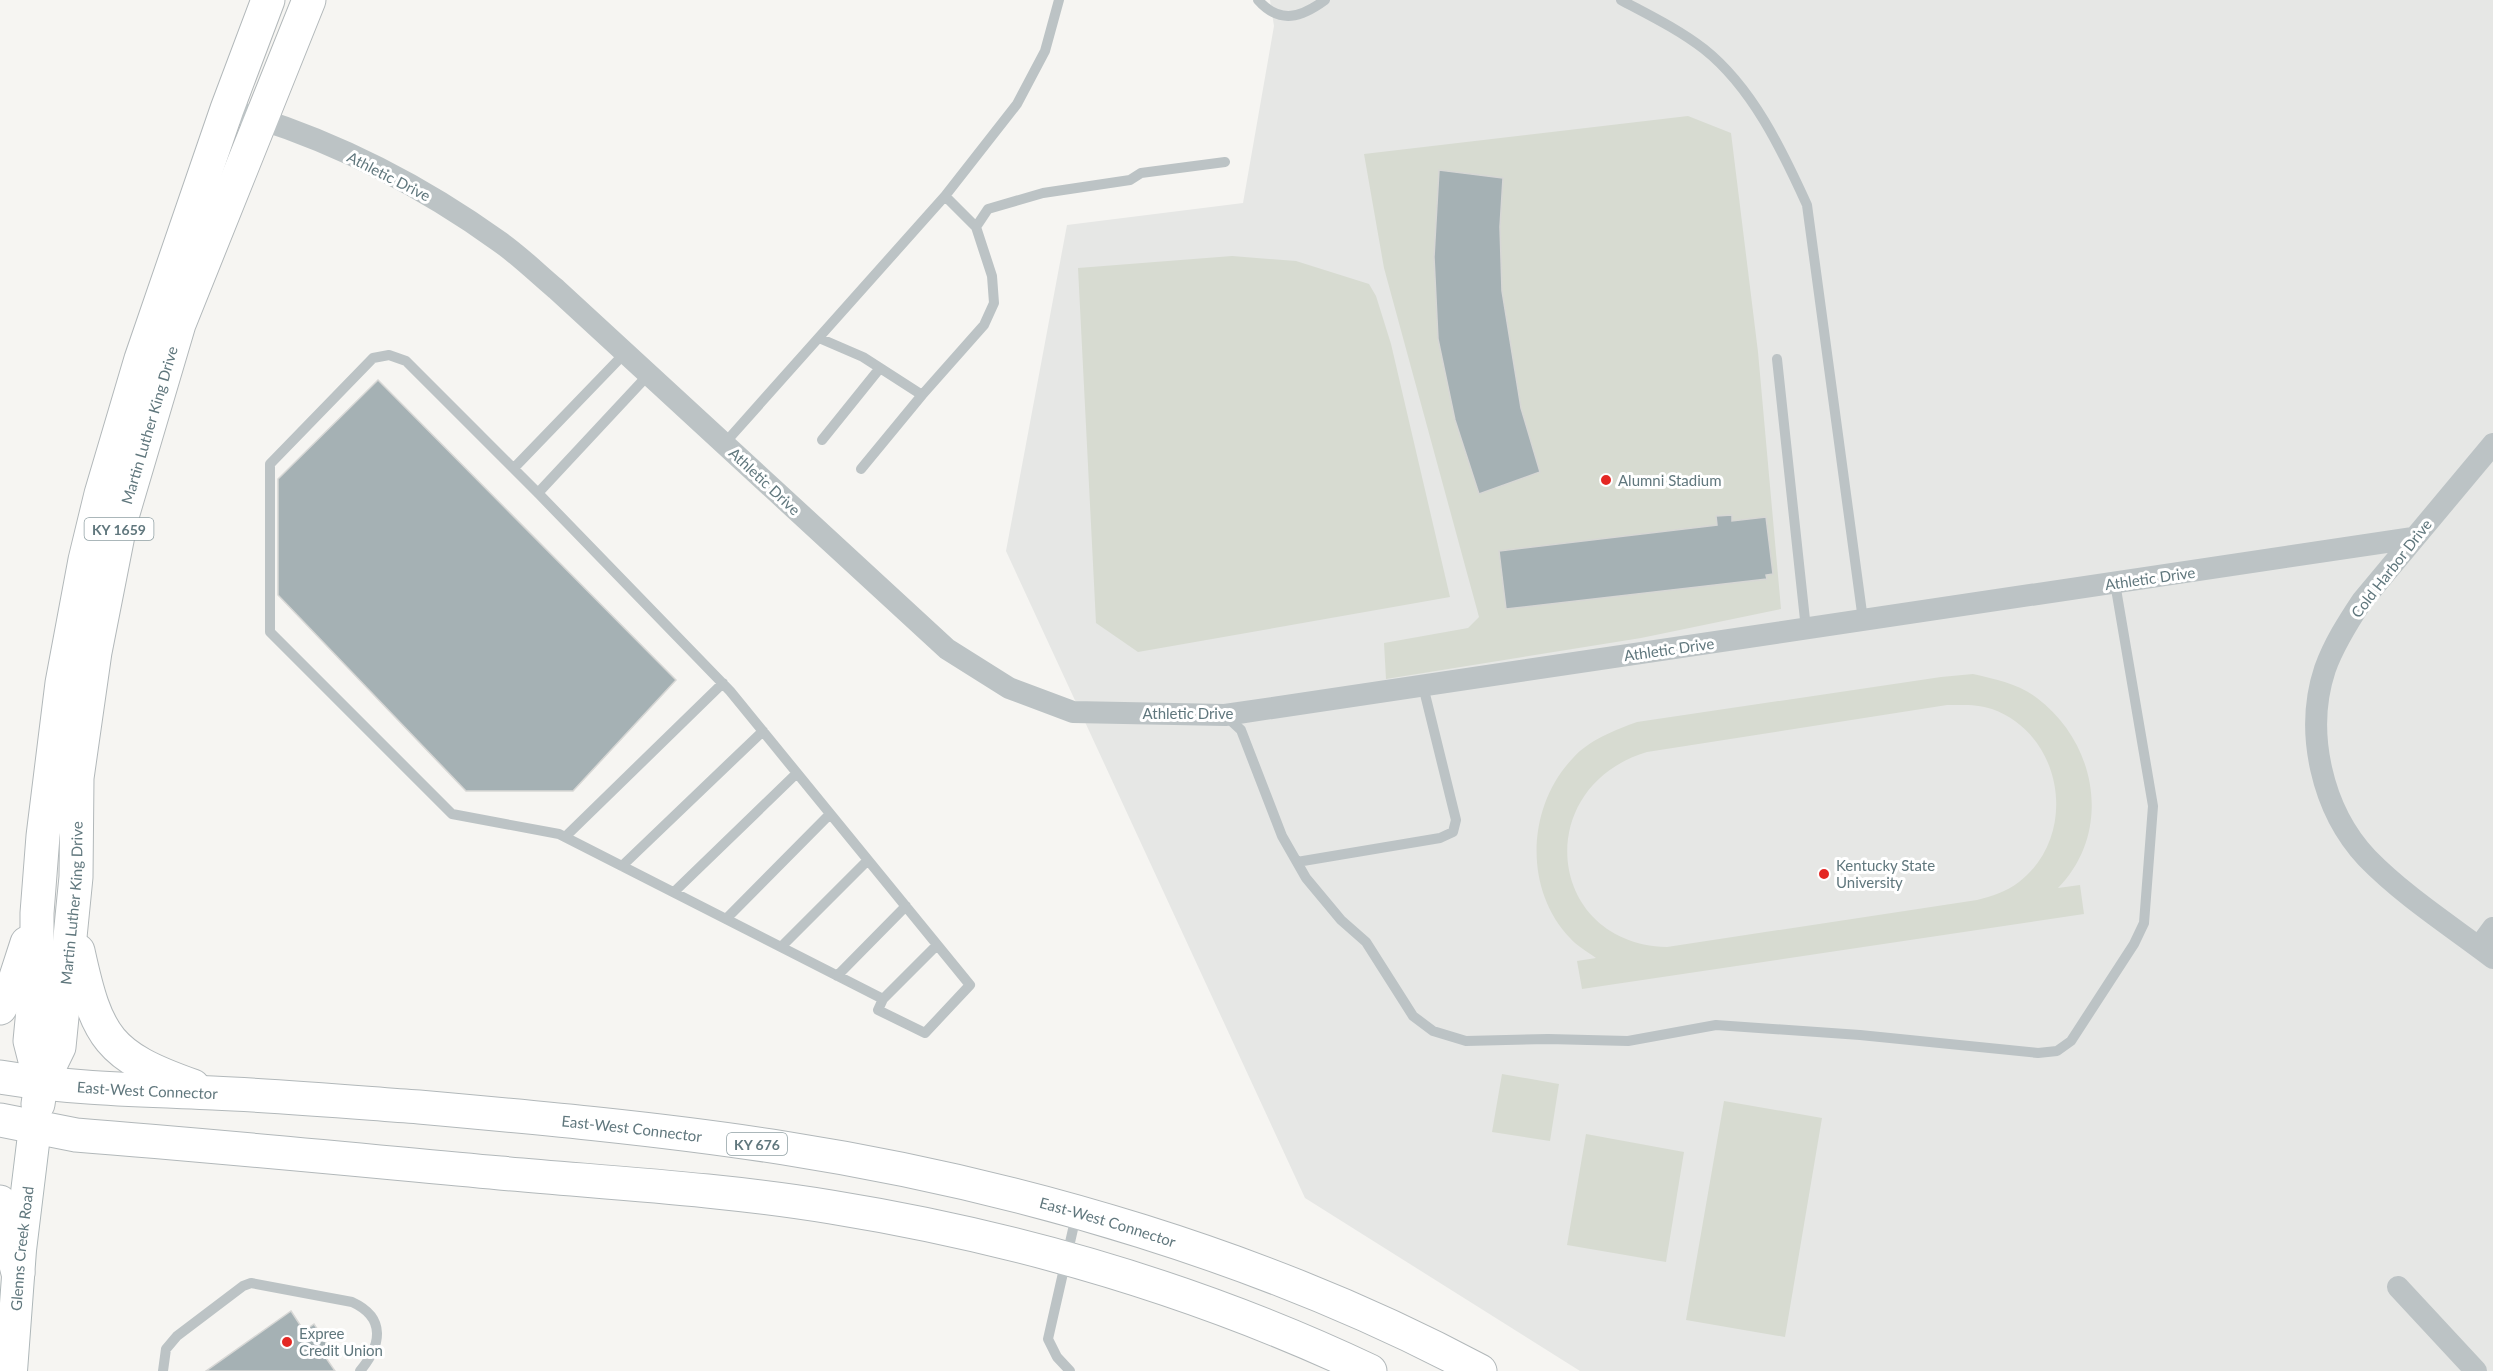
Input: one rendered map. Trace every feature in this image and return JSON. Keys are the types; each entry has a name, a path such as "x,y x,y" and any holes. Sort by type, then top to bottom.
{"main road":[{"name":"Martin Luther King Drive","path":"41,1084 30,1041 37,968 37,913 48,790 59,705 88,549 134,381 226,109 268,0"},
{"name":"Martin Luther King Drive","path":"35,1127 41,1084 59,1047 72,922 78,767 95,652 121,520 180,324 203,260 264,119 309,0"},
{"path":"0,1008 13,986 37,913"},
{"path":"72,922 88,998 109,1041 122,1052 152,1070 214,1093"},
{"name":"East-West Connector","path":"0,1077 41,1084 143,1092 214,1093 459,1111 729,1140 921,1174 1077,1213 1197,1251 1267,1276 1404,1334 1480,1371"},
{"path":"0,1120 76,1135 767,1198 908,1221 1065,1259 1231,1313 1370,1371"},
{"path":"0,1202 18,1273"}],"street":[{"name":"Athletic Drive","path":"226,109 264,119 364,162 429,195 502,243 649,374 947,649 1009,688 1072,712 1225,716 2413,538"},
{"name":"Cold Harbor Drive","path":"2486,952 2384,873 2353,839 2331,800 2319,757 2317,714 2319,692 2334,647 2362,601 2493,444"},
{"path":"2486,952 2493,928"},
{"name":"Glenns Creek Road","path":"11,1371 18,1273 35,1127"},
{"path":"2398,1287 2476,1371"}],"lane":[{"path":"724,444 945,196 1017,104 1045,51 1059,0"},
{"path":"1258,0 1265,8 1290,16 1307,13 1325,0"},
{"path":"1621,0 1660,20 1703,49 1725,68 1784,154 1807,205 1863,620"},
{"path":"976,227 988,209 1043,193 1130,180 1141,173 1225,162"},
{"path":"861,469 984,325 994,303 992,276 976,227 945,196"},
{"path":"819,338 863,357 922,395"},
{"path":"514,468 625,353"},
{"path":"883,999 565,837 452,814 270,632 270,464 373,358 389,355 406,361 514,468 723,683 763,731 970,985 926,1034 878,1010 883,999 937,945"},
{"path":"1777,359 1806,629"},
{"path":"822,440 880,368"},
{"path":"538,493 649,374"},
{"path":"1225,716 1241,730 1282,836 1297,862 1341,921 1365,942 1413,1016 1433,1031 1466,1041 1548,1039 1628,1041 1716,1025 1860,1035 2038,1053 2057,1051 2072,1041 2134,945 2144,923 2153,806 2115,583"},
{"path":"565,837 723,683"},
{"path":"1297,862 1440,838 1453,832 1456,820 1423,686"},
{"path":"622,866 763,731"},
{"path":"674,892 797,773"},
{"path":"726,919 830,814"},
{"path":"781,947 868,860"},
{"path":"837,976 906,906"},
{"path":"1070,1371 1057,1357 1048,1340 1077,1213"},
{"path":"163,1371 166,1349 177,1336 243,1286 251,1283 330,1297 362,1306 370,1314 377,1334 373,1354 360,1371"}],"shaded area":[{"name":"Kentucky State University","path":"1270,0 2493,0 2493,1371 1580,1371 1305,1198 1006,551 1067,225 1243,203 1274,26"},
{"name":"Alumni Stadium","path":"1688,116 1731,133 1758,352 1781,609 1641,638 1386,679 1384,643 1468,628 1479,617 1384,268 1364,154"},
{"path":"1232,256 1296,261 1369,284 1376,296 1391,344 1450,597 1138,652 1096,623 1078,268"},
{"path":"1973,674 2023,689 2037,698 2057,717 2073,739 2085,763 2091,789 2091,815 2086,841 2075,866 2058,888 2080,885 2084,914 1582,989 1577,961 1596,958 1573,941 1555,918 1544,896 1538,872 1537,848 1539,823 1547,799 1558,778 1579,752 1603,736 1637,722","holes":["1947,705 1987,707 2016,722 2035,741 2048,763 2055,788 2056,814 2050,839 2038,862 2019,882 2004,891 1977,900 1667,947 1627,939 1596,920 1577,893 1568,862 1570,828 1584,797 1609,770 1647,752"]},
{"path":"1502,1074 1559,1084 1550,1141 1492,1132"},
{"path":"1724,1101 1822,1118 1785,1337 1686,1320"},
{"path":"1586,1134 1684,1152 1666,1262 1567,1245"}],"building":[{"path":"1439,170 1503,178 1500,227 1502,291 1521,408 1540,472 1479,494 1455,420 1438,339 1434,257"},
{"path":"378,380 676,680 573,791 466,791 278,595 278,479"},
{"path":"1732,515 1732,521 1766,517 1773,574 1766,575 1767,579 1506,609 1499,551 1717,525 1716,516"},
{"name":"Expree Credit Union","path":"291,1311 304,1331 314,1324 333,1353 326,1358 335,1371 206,1371"}],"place":[{"name":"Alumni Stadium","path":"1606,480"},
{"name":"Kentucky State University","path":"1824,874"},
{"name":"Expree Credit Union","path":"287,1342"}]}
